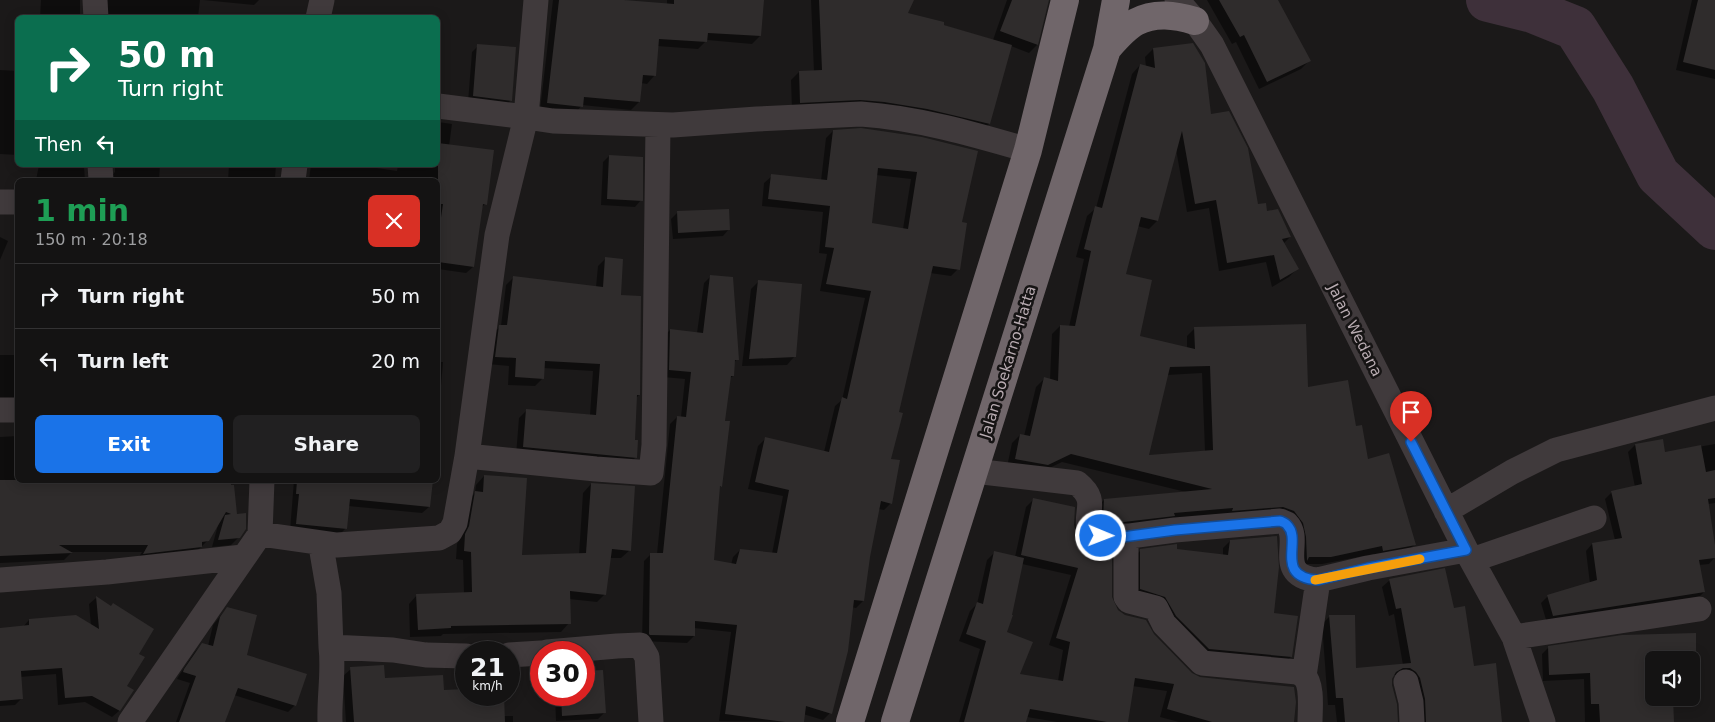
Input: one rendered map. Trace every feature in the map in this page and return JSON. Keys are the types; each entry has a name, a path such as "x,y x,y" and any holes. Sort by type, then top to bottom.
{"highway":[{"path":"850,722 1028,150 1065,0"},
{"name":"Jalan Soekarno-Hatta","path":"895,722 1107,49 1116,0"},
{"path":"1107,49 1135,22 1144,19 1172,15 1195,20"}],"street":[{"path":"95,0 96,15"},
{"path":"319,15 322,0"},
{"path":"260,534 337,545 439,538 450,532 455,523 467,456 498,235 526,117 536,0"},
{"name":"Jalan Wedana","path":"1177,0 1195,20 1212,45 1446,511 1514,637 1543,722"},
{"path":"440,106 554,121 658,125 861,114 876,115 952,128 1028,150"},
{"path":"467,456 651,474 654,445 658,125"},
{"path":"0,202 15,202"},
{"path":"1446,511 1512,472 1556,450 1715,408"},
{"path":"0,410 15,410"},
{"path":"974,471 1077,483 1086,491 1090,502 1087,521 1089,531 1101,536 1115,538 1175,530 1280,521 1287,524 1291,531 1292,564 1296,572 1310,580 1318,580 1368,568 1469,555 1594,518"},
{"path":"130,722 260,534 262,483"},
{"path":"1126,536 1126,597 1129,601 1156,608 1164,624 1202,662 1297,672 1304,676"},
{"path":"322,544 329,593 333,660 329,705 330,722"},
{"path":"0,580 107,572 243,558"},
{"path":"1310,722 1311,698 1304,676 1318,580"},
{"path":"1514,637 1699,609"},
{"path":"595,648 640,645 647,657 651,722"},
{"path":"331,647 455,656"},
{"path":"1406,682 1412,702 1412,722"}],"building":[{"path":"559,0 624,0 674,4 674,0 764,0 761,36 708,33 707,42 659,39 656,76 643,75 640,102 584,97 583,107 547,103"},
{"path":"819,0 914,0 908,13 944,22 944,25 1012,45 990,124 927,109 884,102 860,100 800,103 799,71 822,70"},
{"path":"1012,0 1049,0 1038,45 1000,31"},
{"path":"1219,0 1278,0 1311,61 1267,82 1244,35 1240,37"},
{"path":"1698,0 1715,0 1715,70 1683,62"},
{"path":"1193,43 1205,63 1211,114 1229,111 1248,148 1258,204 1266,203 1267,211 1278,209 1291,237 1282,239 1299,269 1280,280 1274,255 1227,263 1216,200 1195,204 1182,131 1158,221 1141,217 1126,274 1152,280 1140,336 1195,349 1194,327 1306,324 1308,387 1348,380 1356,426 1362,425 1368,459 1389,453 1416,545 1383,551 1382,546 1331,557 1309,557 1307,561 1306,537 1303,523 1294,511 1283,507 1232,511 1233,508 1174,513 1175,516 1115,523 1105,522 1103,521 1104,499 1212,489 1071,454 1048,465 1015,459 1020,434 1030,436 1044,377 1058,381 1060,325 1075,326 1091,251 1084,249 1095,206 1102,208 1140,64 1155,68 1153,48","holes":["1210,366 1213,450 1149,455 1170,367"]},
{"path":"477,44 516,47 512,101 473,96"},
{"path":"861,128 922,137 978,151 962,222 967,223 960,270 933,266 899,412 903,413 891,459 900,460 892,504 881,501 864,601 854,600 848,651 832,714 806,706 804,722 785,722 725,714 737,625 695,621 695,636 649,634 650,553 663,553 677,416 686,417 691,372 669,370 670,329 703,333 710,275 733,277 739,360 735,360 734,376 731,376 725,421 730,421 722,487 720,486 714,560 736,564 740,549 777,553 789,490 755,482 765,437 829,452 842,397 847,399 871,291 826,284 834,248 825,247 830,206 768,199 771,174 827,180 833,130","holes":["878,168 917,172 908,229 872,223"]},
{"path":"440,143 494,150 487,205 483,204 474,267 440,262 440,224 443,204 440,204 440,178 438,178"},
{"path":"609,155 643,157 643,201 607,199"},
{"path":"729,209 730,230 678,233 677,211"},
{"path":"605,257 623,259 621,295 641,296 640,395 637,395 635,440 638,440 637,458 523,447 526,409 596,415 600,364 545,361 544,379 515,377 516,358 495,357 499,325 507,325 513,276 603,287"},
{"path":"758,280 802,284 796,357 749,359"},
{"path":"1663,439 1665,452 1701,445 1706,472 1715,470 1715,498 1708,499 1715,545 1715,558 1699,560 1705,592 1553,616 1547,595 1597,580 1592,543 1622,538 1611,491 1642,484 1635,444"},
{"path":"484,475 527,478 522,555 586,553 591,483 635,486 631,551 612,549 606,595 570,591 571,624 451,626 451,628 418,630 416,594 472,592 471,552 464,551 465,534 469,526 475,491 483,492"},
{"path":"0,480 15,480 15,483 231,483 231,485 234,485 237,514 246,513 246,529 240,538 218,540 225,515 231,514 226,512 209,541 202,542 202,547 143,554 148,545 59,545 73,553 0,556"},
{"path":"297,483 433,483 430,507 350,499 347,529 296,524 299,494 296,494"},
{"path":"1033,498 1075,507 1074,525 1078,540 1095,549 1112,552 1112,597 1118,610 1125,615 1146,620 1154,634 1192,673 1200,677 1294,687 1296,702 1294,722 1212,722 1167,709 1174,684 1135,678 1128,722 1107,722 1030,709 1026,722 964,722 986,641 966,634 977,602 983,604 994,551 1024,558 1013,615 1007,632 1033,642 1020,674 1063,681 1070,642 1056,638 1078,568 1021,555"},
{"path":"1277,536 1279,567 1274,613 1298,616 1292,657 1209,649 1176,616 1165,597 1140,589 1140,549 1177,544 1177,549 1228,555 1230,540"},
{"path":"1445,568 1454,608 1465,606 1474,666 1496,663 1502,722 1426,722 1425,699 1420,678 1410,668 1403,668 1396,672 1392,679 1398,722 1345,722 1343,698 1336,698 1329,615 1355,615 1356,668 1411,663 1401,608 1396,609 1389,579"},
{"path":"96,596 111,606 113,603 154,629 139,654 145,657 127,686 134,690 120,711 92,696 65,698 62,668 21,671 23,699 0,701 0,628 29,625 29,619 76,615 99,629"},
{"path":"227,607 257,615 247,655 307,674 296,706 238,688 225,722 179,722 196,676 183,672 184,669 202,643 213,646 220,617"},
{"path":"1696,633 1696,651 1645,651 1645,706 1673,706 1674,722 1600,722 1599,704 1591,704 1590,673 1549,675 1548,646 1622,635"},
{"path":"384,665 385,678 443,675 444,690 455,690 455,706 504,706 505,722 354,722 350,667"},
{"path":"595,670 603,670 606,713 562,716 562,706 595,706"}],"waterway":[{"path":"1488,0 1533,11 1575,28 1613,88 1658,175 1715,228"}],"slow traffic":[{"path":"1315,580 1420,559"}],"route":[{"path":"1101,536 1115,538 1175,530 1280,521 1287,524 1291,531 1292,564 1296,572 1310,580 1318,580 1368,568 1466,550 1411,442"}]}
